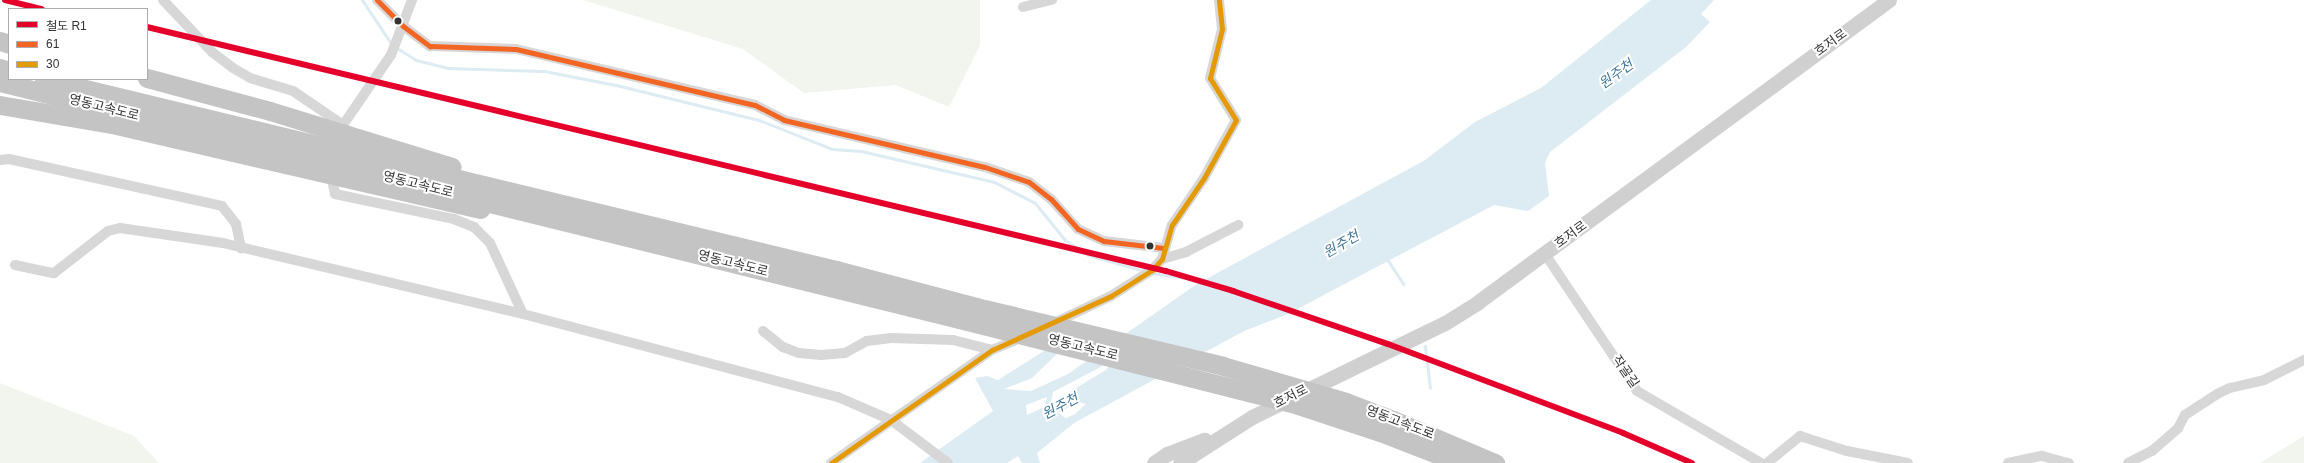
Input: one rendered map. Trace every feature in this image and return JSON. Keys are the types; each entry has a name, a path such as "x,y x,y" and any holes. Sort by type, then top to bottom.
{"highway":[{"path":"148,78 270,110 452,167 551,196 571,206"},
{"name":"영동고속도로","path":"48,80 571,206 976,307 1223,366 1346,402 1387,426 1460,463"},
{"name":"영동고속도로","path":"0,82 1387,426 1495,463"},
{"path":"0,105 174,137 480,208 604,232"}],"street":[{"path":"163,0 212,52 233,68 250,78 293,91 343,128 391,55 412,0"},
{"path":"377,0 401,31 430,46 516,49 755,105 784,120 985,167 1029,182 1078,229 1104,241 1164,248"},
{"path":"1023,7 1052,0"},
{"path":"1162,259 1172,225 1204,178 1236,120 1210,78 1222,29 1219,0"},
{"name":"호저로","path":"1154,463 1167,454 1227,431 1445,323 1545,254 1889,0"},
{"path":"0,160 9,159 222,206 236,224 241,248"},
{"path":"331,176 335,194 454,219 474,227 490,243 523,314"},
{"path":"831,463 992,350 1111,296 1152,270 1162,259 1186,252 1238,225"},
{"path":"15,265 54,273 108,231 120,228 241,248 523,314 838,397 892,420 948,463"},
{"name":"작골길","path":"1545,254 1638,391 1761,463"},
{"path":"763,332 783,347 799,354 821,355 845,353 867,341 891,338 953,340 992,350"},
{"path":"2128,463 2152,451 2178,428 2185,415 2217,394 2230,388 2264,380 2304,360"},
{"name":"호저로","path":"1180,463 1227,431"},
{"path":"1767,463 1800,436 1847,451 1908,463"},
{"path":"2008,463 2042,456 2069,463"}],"shaded area":[{"path":"583,0 980,0 980,45 949,107 896,85 804,93 743,49"},
{"path":"0,383 134,436 159,463 0,463"},
{"path":"2304,436 2304,463 2260,463"}],"water":[{"name":"원주천","path":"1651,0 1714,0 1701,14 1710,22 1686,47 1550,152 1545,163 1549,196 1528,211 1494,205 1286,315 1244,331 1074,423 1037,453 1040,463 1022,463 1018,456 1007,463 920,463 993,411 975,378 987,376 998,380 1055,344 1061,350 1032,378 1004,389 1031,391 1068,374 1197,284 1425,160 1475,122 1541,88","holes":["1112,361 1106,370 1051,403 1053,392","1047,397 1044,407 1027,415 1026,405","1079,402 1086,404 1075,414 1066,418 1058,413"]}],"waterway":[{"path":"362,0 392,45"},
{"path":"397,48 416,60 447,68 544,71 616,85 759,120 832,149 861,151 994,182 1035,203 1065,240 1088,255 1144,271"},
{"path":"1387,259 1403,284"},
{"path":"1151,273 1205,281"},
{"path":"1425,346 1430,388"}],"rail line":[{"name":"R1","path":"5,0 38,8"},
{"name":"R1","path":"148,27 1166,271 1233,291 1388,344 1623,433 1692,463"}],"transit line":[{"name":"61","path":"377,0 403,26 430,46 516,49 755,105 784,120 985,167 1029,182 1051,199 1078,229 1104,241 1164,248"},
{"name":"30","path":"831,463 992,350 1111,296 1152,270 1162,259 1172,225 1204,178 1236,120 1210,78 1222,29 1219,0"}]}
